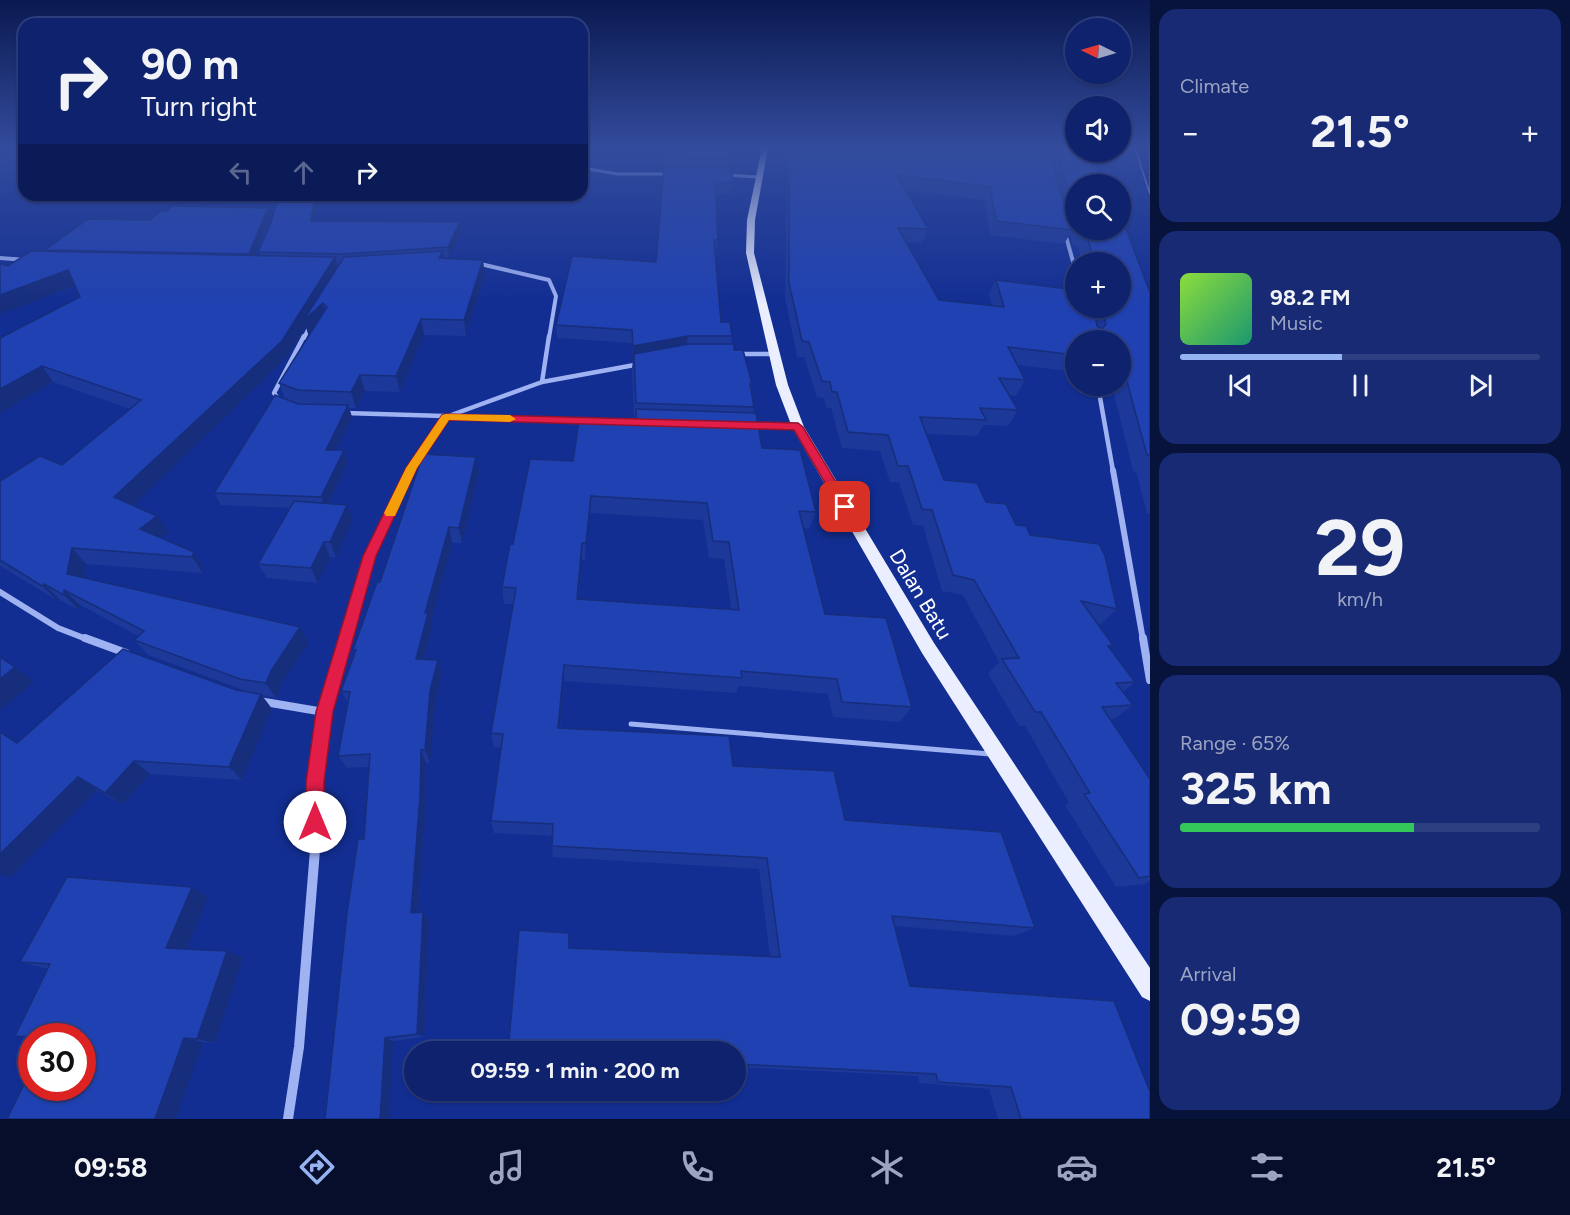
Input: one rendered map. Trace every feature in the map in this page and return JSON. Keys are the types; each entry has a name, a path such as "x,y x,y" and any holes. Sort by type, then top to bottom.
{"main road":[{"name":"Dalan Batu","path":"754,200 750,253 782,385 798,427 928,648 1150,989"}],"street":[{"path":"1063,226 1070,252"},
{"path":"0,258 32,260"},
{"path":"469,262 549,280 556,296 542,382"},
{"path":"282,404 274,393 317,316"},
{"path":"731,354 775,354"},
{"path":"288,1119 300,1035 315,863 315,782 324,712 369,556 412,468 446,417 542,382 643,363"},
{"path":"1100,396 1150,680"},
{"path":"339,413 648,422"},
{"path":"752,425 798,427"},
{"path":"0,592 58,628 135,657"},
{"path":"250,699 324,712"}],"lane":[{"path":"631,724 998,755"}],"building":[{"path":"661,200 716,200 718,240 714,240 721,322 730,322 732,336 688,336 633,346 632,330 556,325 572,256 656,262"},
{"path":"789,200 911,200 928,229 898,228 939,300 1004,307 996,280 1065,289 1065,318 1096,318 1097,326 1102,329 1106,324 1104,318 1131,318 1131,252 1091,252 1088,240 1130,240 1150,293 1150,456 1147,455 1131,396 1131,330 1065,330 1065,354 1008,347 1025,380 999,378 1018,410 980,408 986,420 920,417 944,480 977,483 986,502 1006,504 1016,525 1026,526 1030,535 1099,544 1105,556 1117,609 1081,601 1113,645 1108,646 1135,682 1116,683 1133,705 1102,707 1150,779 1150,876 1139,878 1084,794 1090,793 1041,712 1035,712 1002,659 1019,658 974,580 953,575 932,510 922,509 908,466 898,466 888,435 848,432 837,392 832,392 830,382 822,381 809,342 802,341 789,283"},
{"path":"992,200 1063,200 1065,229 996,221"},
{"path":"277,201 314,201 311,221 460,222 448,247 343,254 258,252 271,223"},
{"path":"172,206 268,208 249,254 45,250 88,219 150,220 161,211 168,211"},
{"path":"31,251 335,257 282,341 114,497 157,516 140,529 194,552 192,557 72,548 67,574 300,627 271,671 266,683 240,679 134,640 144,631 64,590 64,595 44,584 42,586 0,560 0,481 40,456 62,465 141,400 42,366 0,389 0,338 80,297 68,270 0,295 0,264 8,266"},
{"path":"443,251 439,258 483,260 464,320 421,319 396,376 360,375 351,392 298,390 279,383 327,307 323,303 303,321 344,257"},
{"path":"689,344 734,344 734,350 743,350 752,384 750,384 754,407 636,403 634,354"},
{"path":"275,395 298,404 348,405 326,450 344,450 321,497 214,493"},
{"path":"636,409 756,413 762,448 800,450 816,512 799,511 825,614 886,618 912,707 842,702 837,679 741,671 742,678 564,665 558,728 729,736 733,766 834,771 845,820 1001,832 1035,928 892,916 910,986 1114,1001 1150,1092 1150,1119 1021,1119 1011,1087 938,1082 936,1074 746,1065 746,1041 509,1041 519,930 569,933 569,948 780,957 767,858 552,846 553,824 491,821 503,734 491,733 516,588 502,587 510,544 513,544 530,459 573,461 579,421 637,424","holes":["591,496 707,503 713,541 729,542 739,610 577,599 582,543 586,543"]},
{"path":"423,454 476,457 459,528 449,527 425,613 428,613 416,659 438,660 430,691 425,750 421,750 420,796 411,913 423,912 417,1034 385,1038 380,1119 325,1119 347,913 358,839 364,839 370,754 338,756 350,692 341,691 356,650 353,650 377,582 380,582"},
{"path":"294,501 347,505 330,542 324,542 311,568 258,564"},
{"path":"123,649 236,690 261,694 229,767 134,761 105,793 78,777 0,854 0,732 17,743"},
{"path":"0,657 15,667 0,679"},
{"path":"67,877 192,887 166,948 227,951 197,1039 184,1038 155,1119 7,1119 18,1097 18,1101 96,1101 96,1023 21,1023 50,964 20,962"}],"slow traffic":[{"path":"390,513 412,468 446,417 510,419"}],"route":[{"path":"315,822 315,782 324,712 369,556 412,468 446,417 798,427 845,507"}]}
